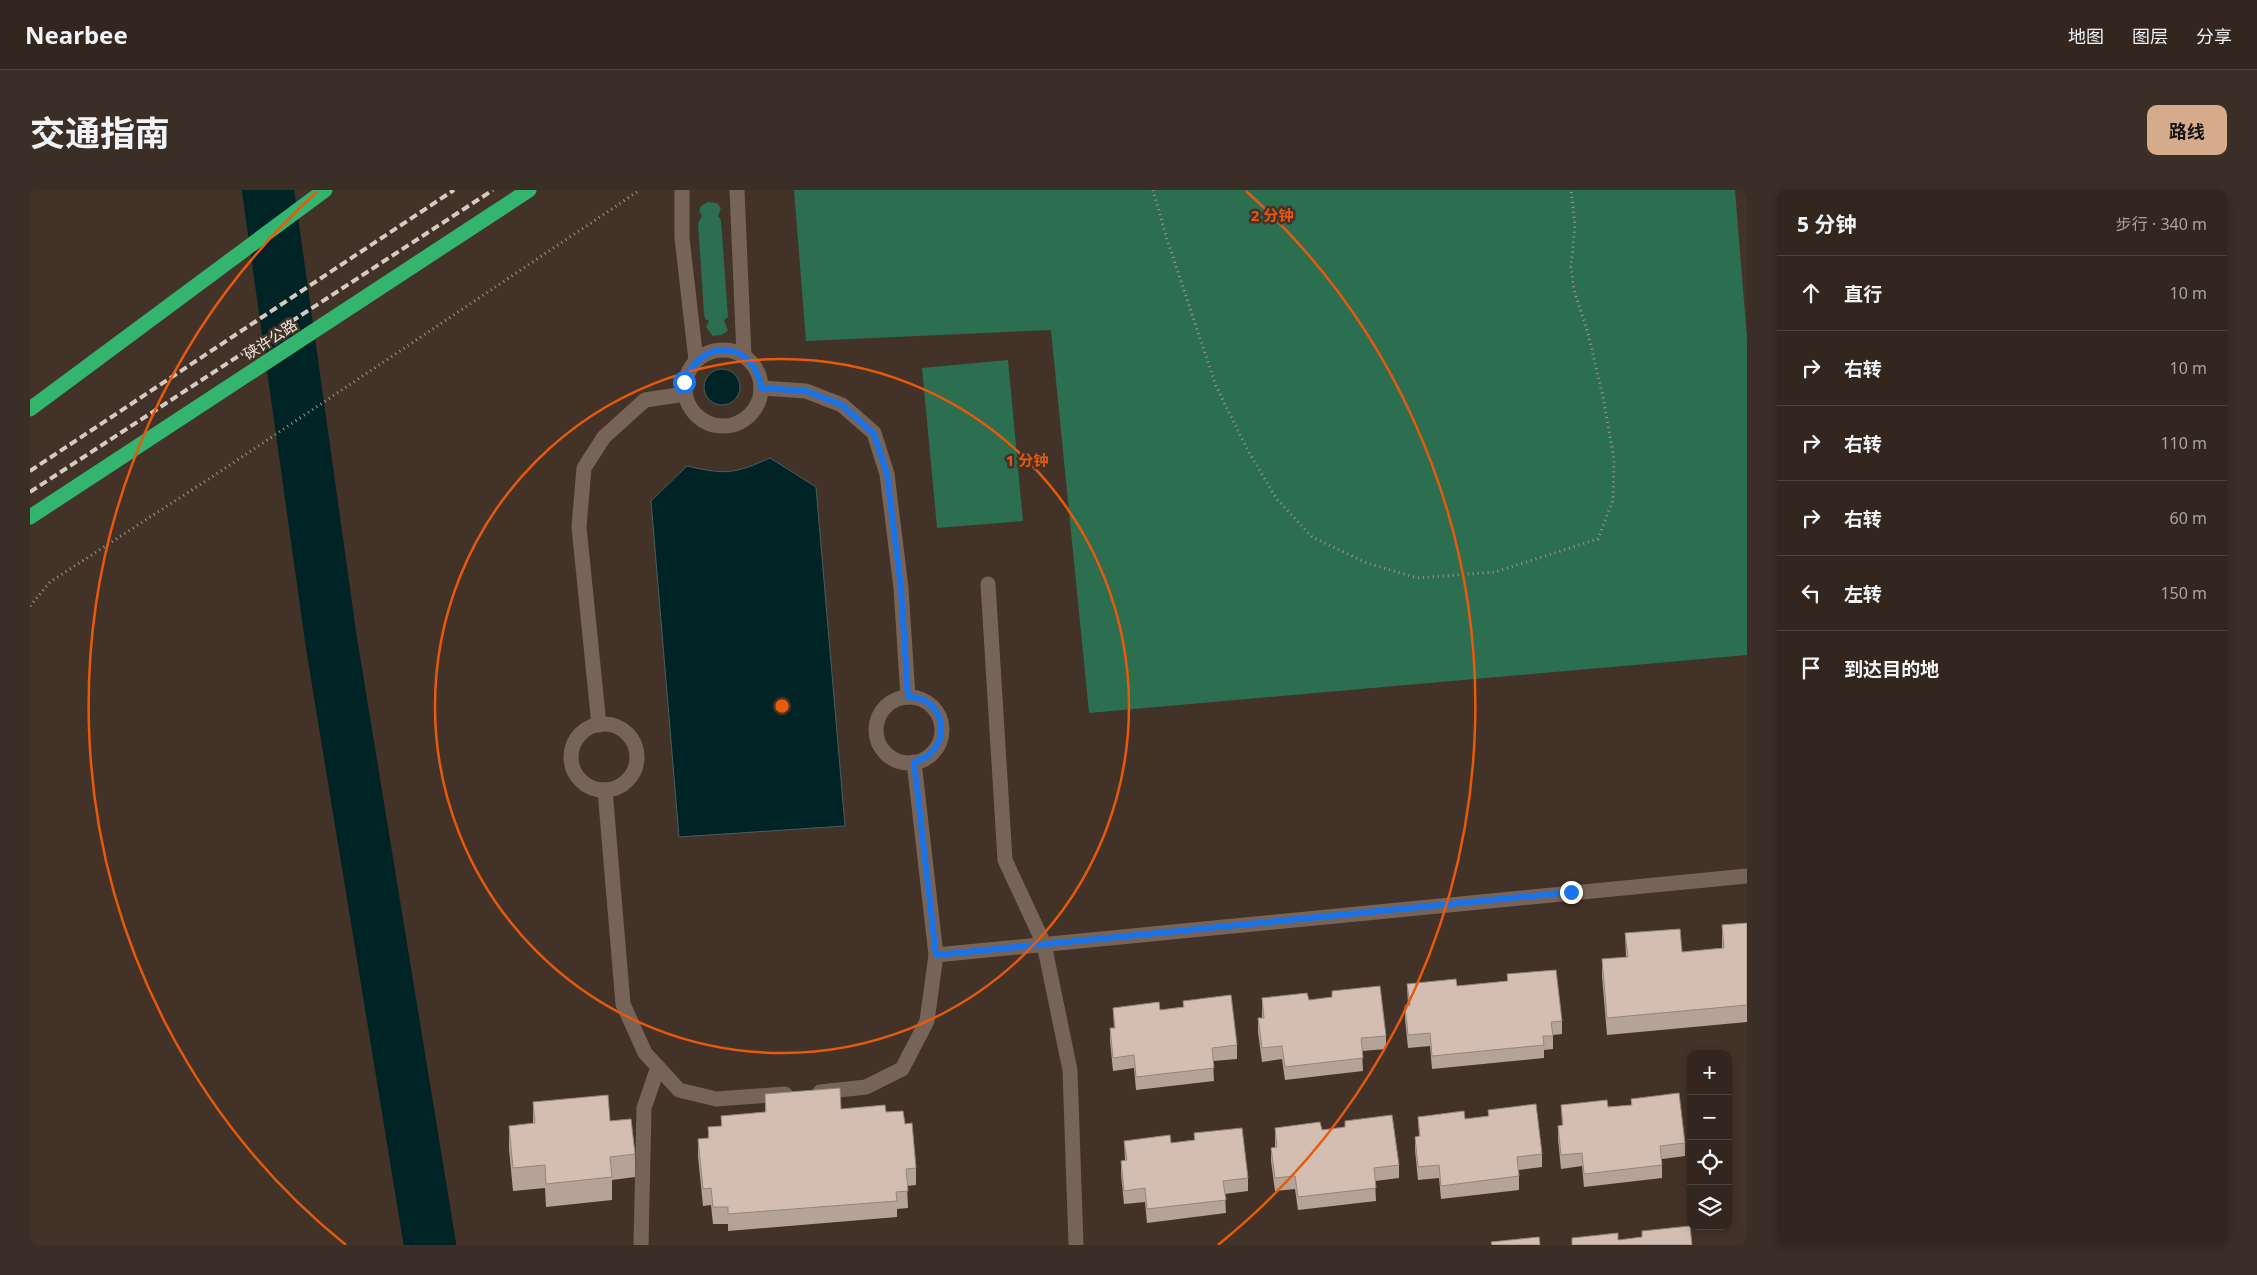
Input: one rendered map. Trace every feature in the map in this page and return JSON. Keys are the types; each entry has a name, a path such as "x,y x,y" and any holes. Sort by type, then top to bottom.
{"highway":[{"path":"30,409 326,190"},
{"name":"硖许公路","path":"30,517 530,190"}],"lane":[{"path":"682,190 682,238 696,360"},
{"path":"738,190 744,356"},
{"path":"719,350 732,350 744,356 753,364 759,375 761,388 759,400 753,411 743,420 725,425 707,422 696,416 689,406 684,382 696,360 707,353 719,350"},
{"path":"761,388 806,391 842,405 874,434 887,474 901,588 908,697"},
{"path":"599,725 579,527 584,468 604,437 645,400 685,394"},
{"path":"988,584 1005,860 1044,944 1070,1070 1076,1245"},
{"path":"908,697 924,700 933,707 939,716 942,726 937,747 930,755 914,762 899,761 889,756 877,738 877,722 885,707 893,701 908,697"},
{"path":"599,725 620,728 634,744 637,754 636,765 625,783 616,788 605,790 594,788 584,783 576,775 572,766 571,755 580,735 588,728 599,725"},
{"path":"605,790 623,1004 645,1053 679,1090 716,1099 866,1087 902,1070 927,1020 936,955 914,762"},
{"path":"936,955 1747,876"},
{"path":"641,1245 644,1108 658,1067"}],"path":[{"path":"30,606 50,582 218,473 640,190"},
{"path":"1153,190 1167,240 1216,386 1246,447 1276,498 1312,537 1367,563 1417,578 1494,572 1560,553 1598,539 1613,500 1614,459 1603,397 1588,333 1574,290 1571,267 1575,224 1571,190"}],"green space":[{"path":"794,190 1735,190 1747,338 1747,655 1089,713 1051,330 806,341"},
{"path":"708,202 717,203 721,208 718,216 721,220 728,317 724,320 728,331 721,335 713,336 706,327 709,321 705,319 704,314 698,223 702,216 699,211 701,206"},
{"path":"1008,360 1023,521 937,528 922,368"}],"water":[{"path":"722,369 735,374 740,387 735,400 722,405 709,400 704,387 709,374"},
{"path":"770,458 816,487 845,826 679,837 651,501 687,466 721,472 738,470"}],"building":[{"path":"1747,923 1747,1005 1607,1018 1602,959 1628,957 1625,933 1680,929 1682,952 1724,948 1722,925"},
{"path":"1556,970 1562,1021 1551,1022 1553,1036 1543,1036 1544,1045 1432,1056 1430,1033 1408,1035 1405,1006 1410,1005 1407,984 1456,979 1457,986 1508,981 1507,974"},
{"path":"1380,986 1386,1036 1361,1038 1363,1058 1285,1067 1282,1046 1262,1048 1258,1018 1264,1018 1262,998 1307,993 1309,1000 1332,997 1332,991"},
{"path":"1231,995 1237,1045 1212,1048 1214,1068 1136,1077 1134,1055 1113,1058 1110,1028 1115,1028 1113,1008 1159,1002 1160,1010 1184,1007 1183,1001"},
{"path":"840,1088 841,1109 885,1105 886,1112 903,1111 905,1124 912,1123 916,1168 906,1169 908,1191 896,1192 897,1201 728,1214 728,1207 713,1207 711,1188 703,1189 698,1139 709,1138 708,1127 722,1126 721,1116 766,1112 765,1094"},
{"path":"1679,1093 1685,1143 1660,1146 1662,1165 1584,1174 1582,1153 1561,1155 1558,1126 1563,1125 1561,1105 1607,1100 1608,1107 1632,1105 1631,1099"},
{"path":"608,1095 610,1121 631,1119 635,1154 610,1157 612,1177 546,1184 545,1165 513,1168 509,1126 535,1123 533,1102"},
{"path":"1536,1104 1542,1154 1517,1157 1519,1176 1441,1186 1439,1165 1418,1167 1415,1137 1420,1136 1418,1117 1464,1111 1465,1119 1489,1116 1488,1110"},
{"path":"1392,1115 1399,1165 1374,1168 1376,1188 1298,1197 1295,1176 1275,1178 1271,1148 1277,1147 1275,1128 1320,1122 1322,1130 1345,1127 1345,1121"},
{"path":"1242,1128 1248,1178 1223,1181 1226,1200 1147,1209 1145,1188 1124,1191 1121,1161 1127,1160 1124,1141 1170,1135 1171,1143 1195,1140 1194,1133"},
{"path":"1687,1226 1687,1230 1690,1230 1692,1245 1572,1245 1572,1238 1618,1233 1618,1240 1642,1237 1642,1231"},
{"path":"1539,1237 1540,1245 1492,1245 1491,1242"}],"waterway":[{"path":"268,190 331,640 430,1245"}],"railway":[{"path":"30,471 454,190"},
{"path":"30,492 493,190"}],"route":[{"path":"684,382 696,360 707,353 719,350 732,350 744,356 753,364 759,375 761,388 806,391 842,405 874,434 887,474 901,588 908,697 924,700 933,707 939,716 942,726 941,737 937,747 930,755 914,762 936,955 1571,892"}]}
